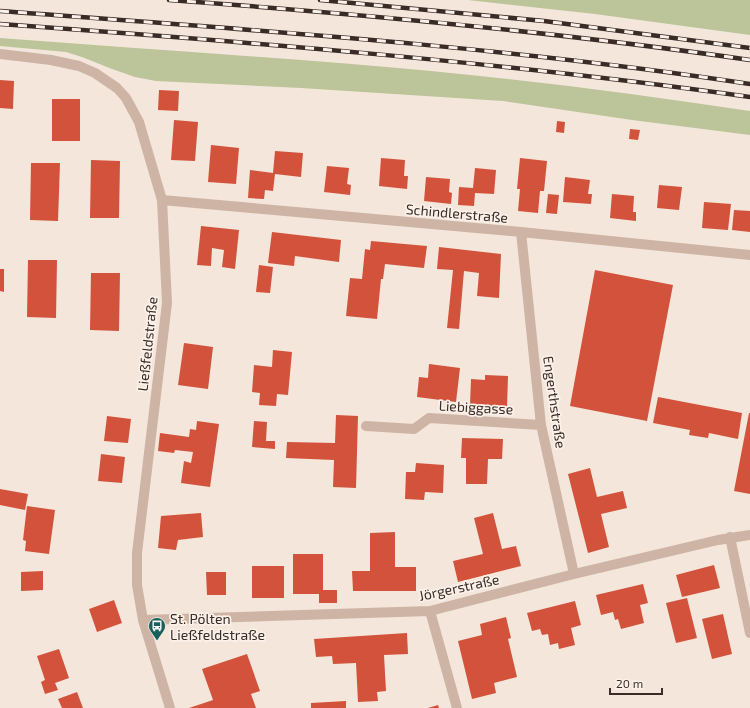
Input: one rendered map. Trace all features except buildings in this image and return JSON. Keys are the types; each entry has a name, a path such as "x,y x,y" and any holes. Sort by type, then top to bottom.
{"street":[{"name":"Ließfeldstraße","path":"0,54 51,60 79,66 96,73 116,88 126,98 139,122 162,200 167,303 137,553 137,585 143,620 170,708"},
{"name":"Schindlerstraße","path":"162,200 520,232 750,255"},
{"name":"Engerthstraße","path":"520,232 541,425 574,574"},
{"name":"Liebiggasse","path":"366,426 414,429 429,418 541,425"},
{"name":"Jörgerstraße","path":"143,620 430,611 574,574 730,537 750,535"},
{"path":"730,537 750,633"},
{"path":"430,611 458,708"}],"green space":[{"path":"468,0 750,0 750,35 595,14"},
{"path":"0,38 377,66 511,79 670,99 750,111 750,135 632,120 503,101 301,88 156,81 135,77 66,52 0,46"}],"railway":[{"path":"169,0 314,11 533,32 750,60"},
{"path":"320,0 544,21 750,48"},
{"path":"0,11 282,32 469,49 563,59 750,84"},
{"path":"0,24 188,38 469,63 563,73 750,97"}],"place":[{"name":"St. Pölten Ließfeldstraße","path":"157,641"}]}
